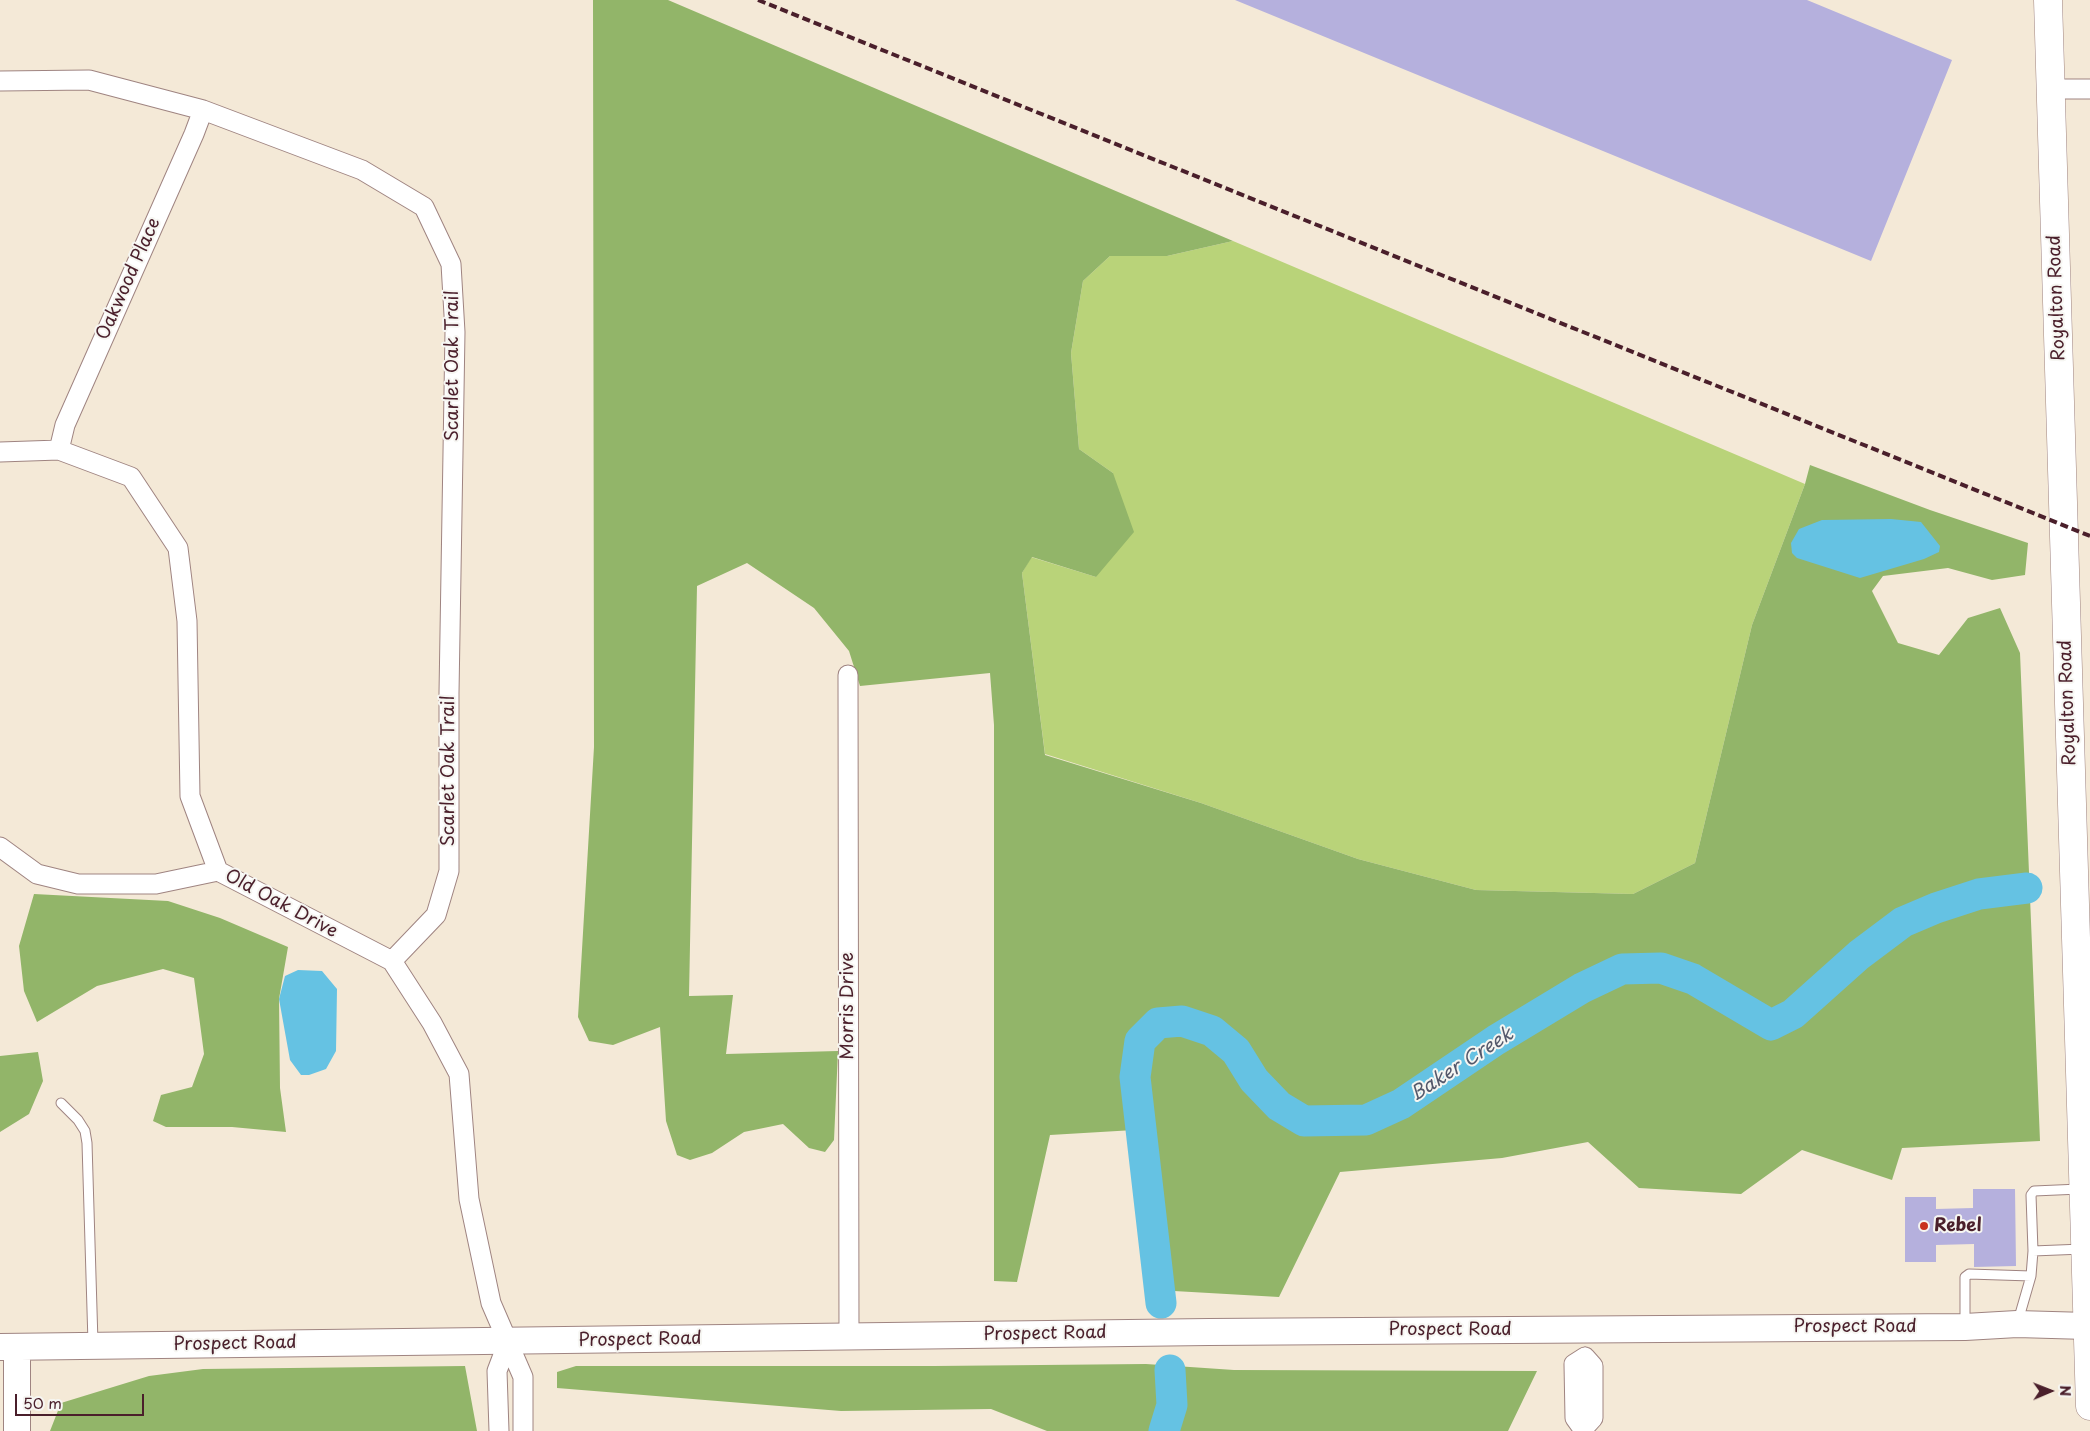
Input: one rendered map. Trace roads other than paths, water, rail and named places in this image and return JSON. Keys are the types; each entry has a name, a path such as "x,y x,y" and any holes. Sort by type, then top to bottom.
{"main road":[{"name":"Royalton Road","path":"2048,0 2084,1049 2083,1189 2089,1326 2090,1406"}],"street":[{"name":"Scarlet Oak Trail","path":"0,81 89,80 203,110 362,170 424,208 451,264 455,332 449,694 449,871 436,915 392,961"},
{"path":"2051,90 2090,89"},
{"name":"Oakwood Place","path":"59,450 65,425 203,110"},
{"name":"Old Oak Drive","path":"0,452 59,450 132,477 178,548 186,621 190,796 218,871 392,961 432,1023 459,1074 469,1199 491,1303 523,1377 523,1431"},
{"name":"Morris Drive","path":"848,675 849,1337"},
{"path":"0,848 37,874 78,884 156,884 218,871"},
{"name":"Prospect Road","path":"9,1347 1584,1329 1964,1327 2017,1324 2089,1326"},
{"path":"1583,1430 1594,1418 1593,1366 1585,1357 1584,1329"},
{"path":"499,1431 497,1371 508,1342"},
{"path":"9,1347 17,1431"}],"lane":[{"path":"61,1103 78,1120 85,1131 87,1143 93,1346"},
{"path":"2017,1324 2030,1276 2033,1251 2031,1195 2034,1191 2083,1189"},
{"path":"2033,1251 2085,1249"},
{"path":"1964,1327 1965,1277 1969,1274 2030,1276"}],"water":[{"path":"1891,519 1921,522 1940,546 1939,552 1924,559 1860,578 1797,558 1792,553 1791,543 1799,529 1822,520"},
{"path":"298,970 322,971 337,989 336,1051 326,1069 309,1075 301,1075 290,1060 279,999 285,976"}],"waterway":[{"name":"Baker Creek","path":"1161,1303 1135,1077 1140,1041 1158,1023 1182,1021 1212,1031 1236,1051 1254,1080 1279,1106 1304,1121 1366,1120 1401,1104 1496,1040 1582,988 1622,969 1661,968 1693,979 1771,1025 1793,1014 1859,955 1903,922 1936,908 1979,894 2027,888"},
{"name":"Baker Creek","path":"1164,1431 1172,1405 1170,1370"}],"railway":[{"path":"758,0 2090,536"}],"place":[{"name":"Rebel","path":"1924,1226"}]}
